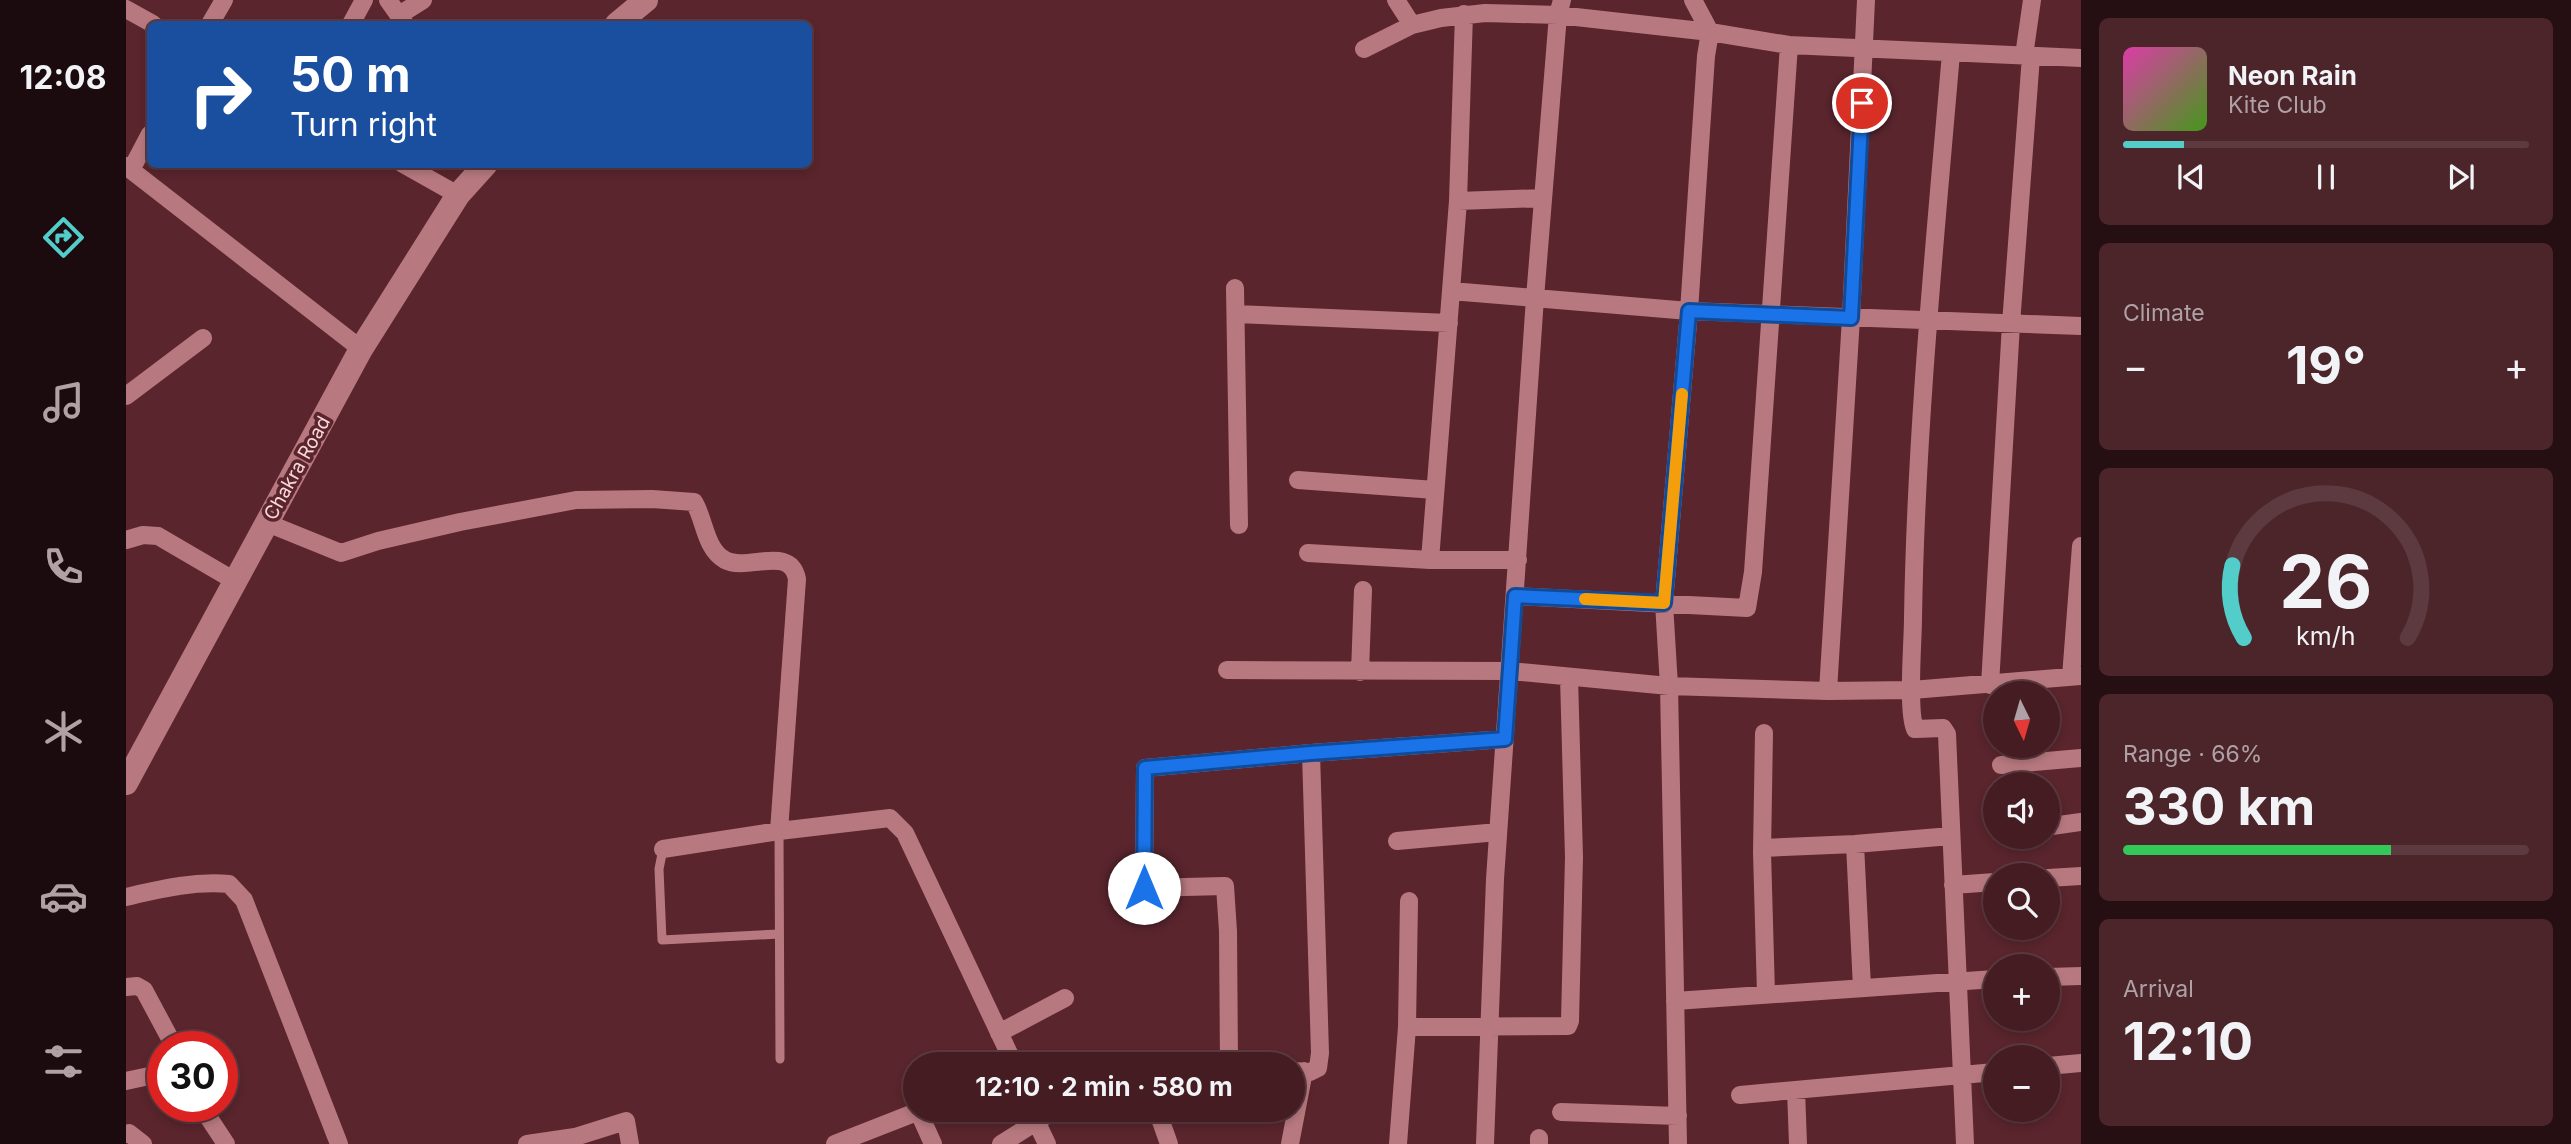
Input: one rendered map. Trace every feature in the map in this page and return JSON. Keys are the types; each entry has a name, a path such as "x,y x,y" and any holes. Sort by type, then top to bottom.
{"main road":[{"path":"621,21 646,0"},
{"name":"Chakra Road","path":"130,768 361,349 458,195 482,168"}],"street":[{"path":"212,21 224,0"},
{"path":"353,21 365,0"},
{"path":"388,0 402,20 423,0"},
{"path":"1396,0 1412,25"},
{"path":"1678,1144 1670,686 1664,603 1710,32 1693,0"},
{"path":"1828,691 1851,318 1866,0"},
{"path":"1990,681 2032,0"},
{"path":"1364,48 1412,25 1464,14 1482,6 1560,7 1789,45 2081,58"},
{"path":"1485,1144 1498,832 1535,298 1560,7"},
{"path":"126,9 148,21"},
{"path":"1430,560 1458,201 1464,14"},
{"path":"1515,596 1747,608 1753,572 1789,45"},
{"path":"1951,53 1928,321 1914,542 1912,690 1915,729 1943,728 1947,734 1965,1144"},
{"path":"147,139 129,168 361,349"},
{"path":"410,168 458,195"},
{"path":"1458,201 1544,198"},
{"path":"1235,288 1238,525"},
{"path":"1451,291 1689,311 2081,326"},
{"path":"1237,314 1449,323"},
{"path":"126,396 203,338"},
{"path":"1298,480 1435,490"},
{"path":"267,523 341,553 378,541 448,525 576,500 652,499 694,502 713,551 726,561 737,563 776,560 788,563 795,570 797,579 794,644 779,831"},
{"path":"126,540 143,535 158,536 235,581"},
{"path":"2028,681 2076,676 2081,546"},
{"path":"1308,554 1430,560 1518,560"},
{"path":"1360,672 1363,590"},
{"path":"1227,670 1510,671 1670,686 1828,691 1983,685"},
{"path":"1407,1027 1568,1027 1574,857 1569,677"},
{"path":"1764,733 1766,994"},
{"path":"1228,1052 1228,931 1225,886 1144,888 1145,768 1505,739"},
{"path":"1305,1072 1318,1068 1320,1053 1311,753"},
{"path":"2001,765 2081,758"},
{"path":"663,849 779,831 890,818 900,826 1008,1052"},
{"path":"2060,825 2081,822"},
{"path":"1397,841 1498,832"},
{"path":"1763,848 1951,836"},
{"path":"1855,844 1862,988"},
{"path":"2060,877 2081,876"},
{"path":"126,897 177,885 204,882 229,884 244,900 338,1144"},
{"path":"1953,885 1983,883"},
{"path":"1398,1144 1407,1027 1409,901"},
{"path":"2060,977 2081,976"},
{"path":"1675,1001 1983,979"},
{"path":"126,987 137,986 144,990 166,1031"},
{"path":"999,1033 1065,998"},
{"path":"2060,1065 2081,1063"},
{"path":"1740,1095 1983,1073"},
{"path":"126,1081 147,1076"},
{"path":"1796,1090 1798,1144"},
{"path":"1561,1112 1678,1116"},
{"path":"835,1144 914,1113 920,1115 933,1144"},
{"path":"212,1122 226,1144"},
{"path":"529,1144 575,1136 626,1122 630,1144"},
{"path":"1001,1144 1034,1122"},
{"path":"1037,1122 1048,1144"},
{"path":"1161,1122 1169,1144"},
{"path":"1290,1144 1293,1122"},
{"path":"126,1134 129,1133 143,1144"}],"lane":[{"path":"779,831 780,1059"},
{"path":"663,849 659,869 662,940 779,934"}],"slow traffic":[{"path":"1585,599 1664,603 1682,394"}],"route":[{"path":"1144,888 1145,768 1505,739 1515,596 1664,603 1689,311 1851,318 1862,103"}]}
